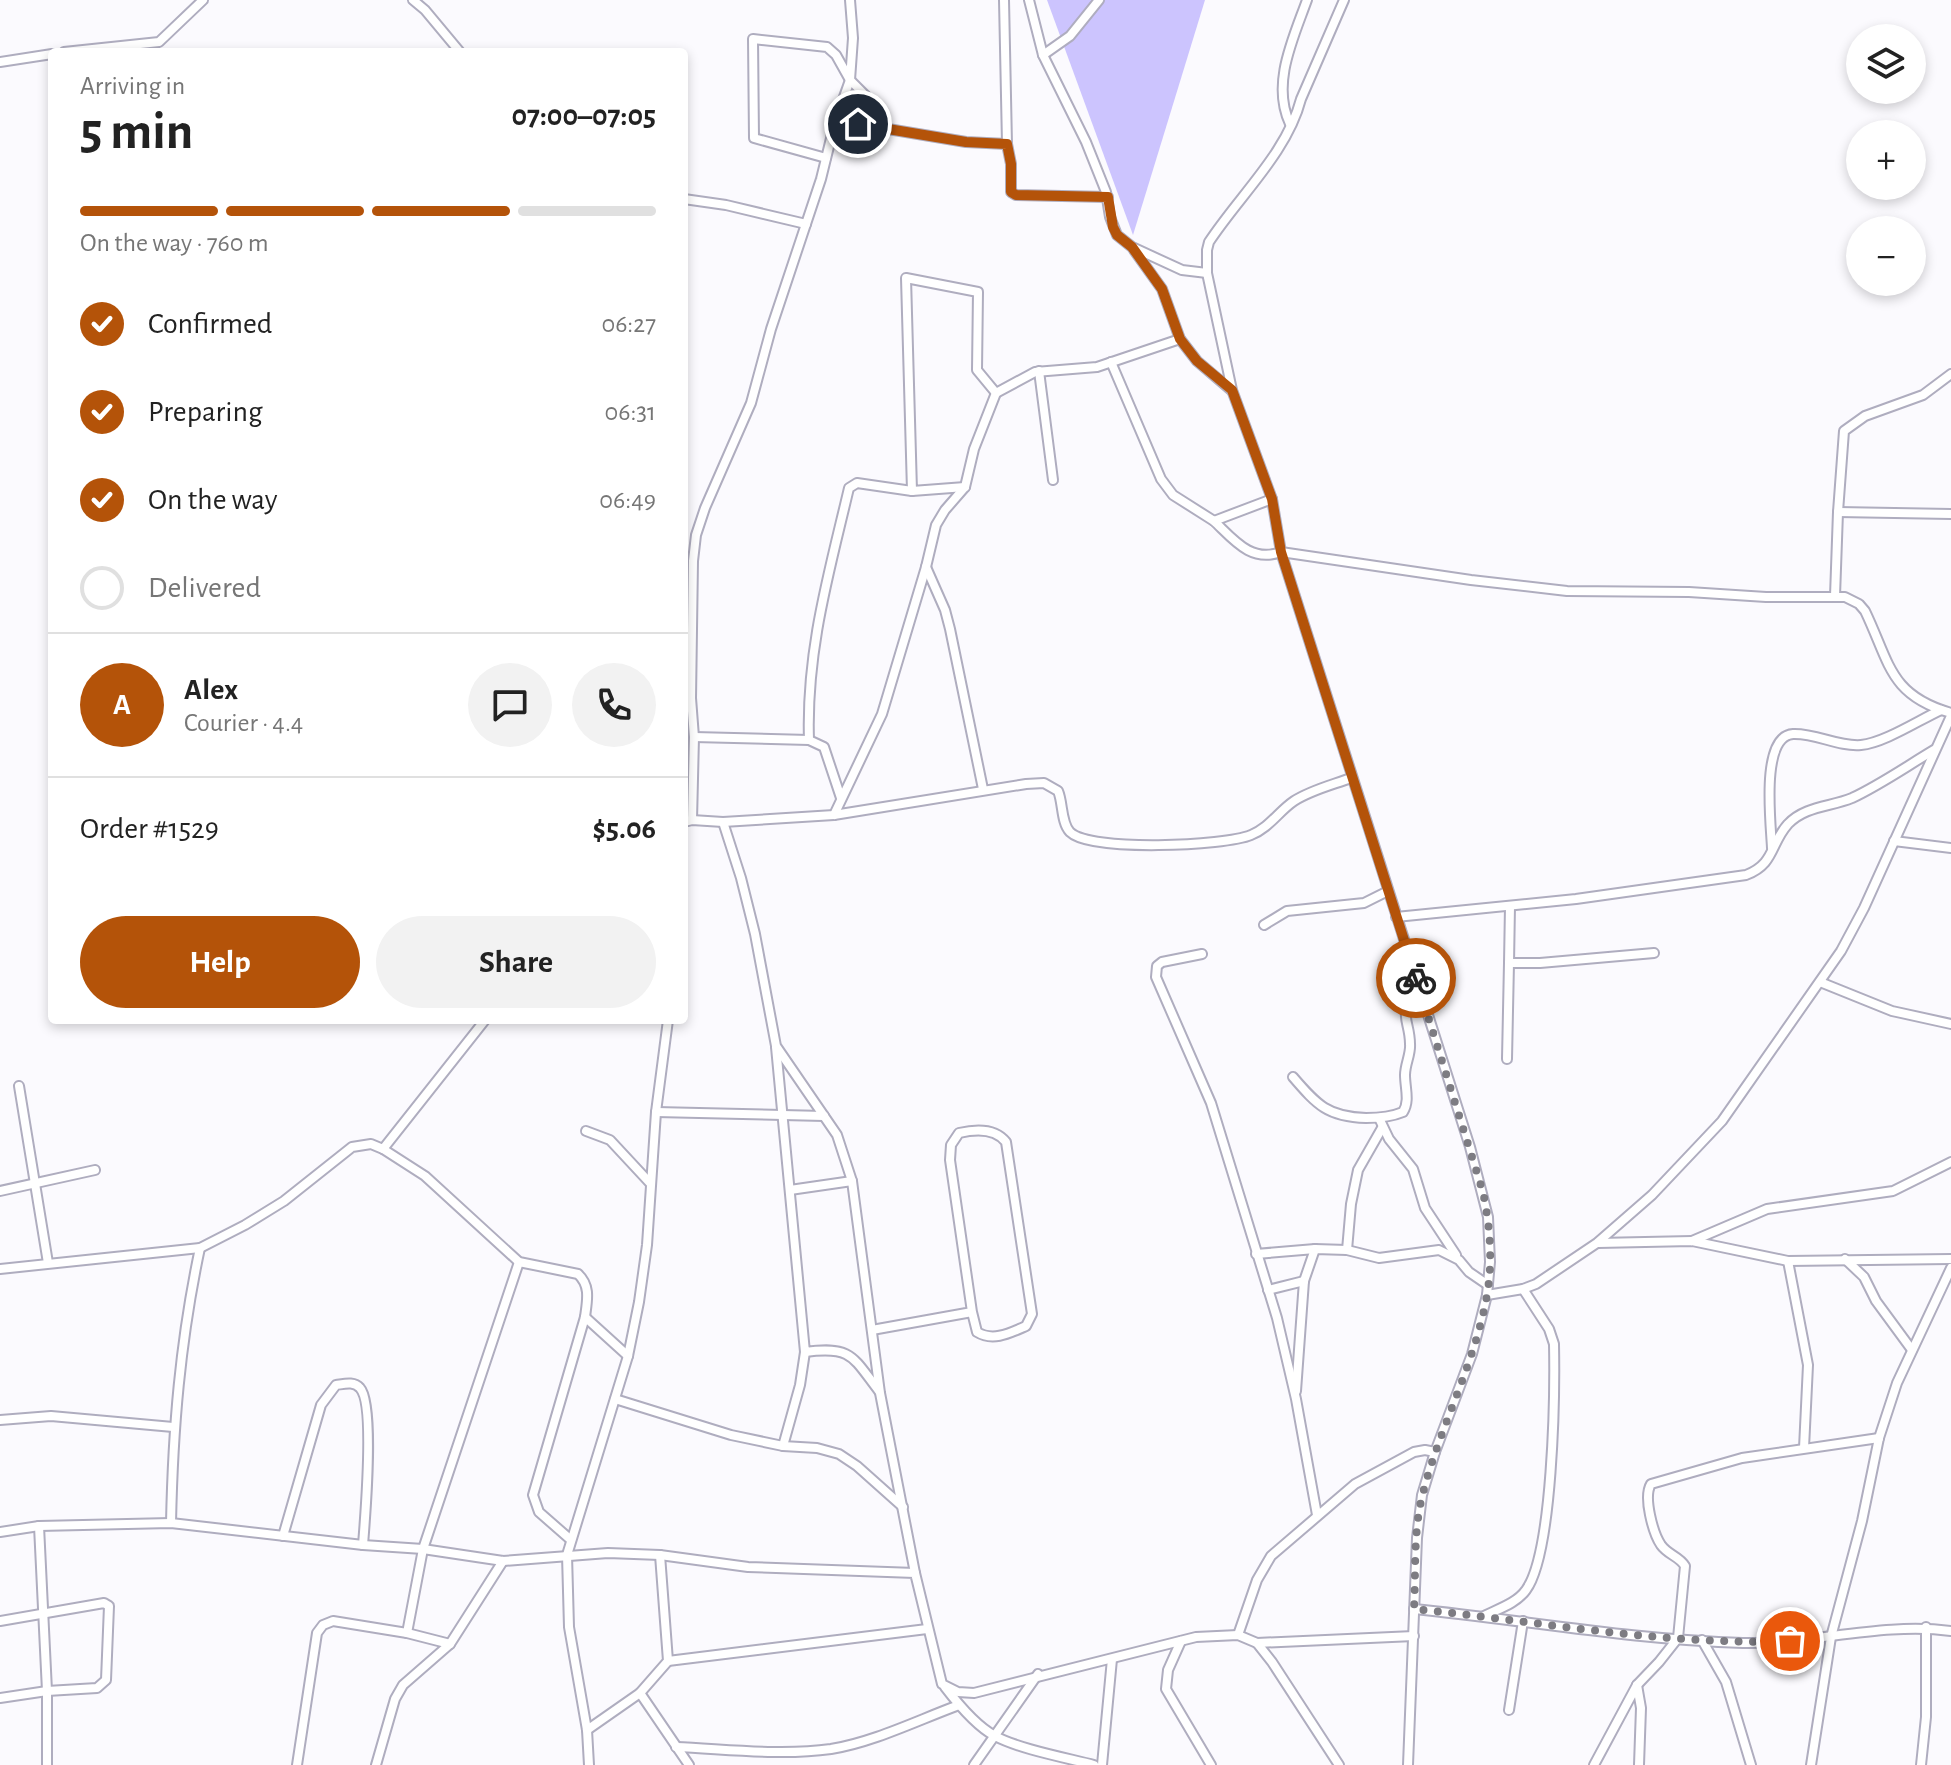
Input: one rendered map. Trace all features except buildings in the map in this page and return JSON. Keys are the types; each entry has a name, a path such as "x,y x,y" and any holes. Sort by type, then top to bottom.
{"street":[{"path":"102,48 159,42 203,0"},
{"path":"413,0 457,48"},
{"path":"850,0 853,38 850,80 751,403 696,535 691,698 694,737 688,821 723,822 834,815 983,789 1044,783 1054,787 1061,796 1070,832 1099,842 1125,845 1195,844 1251,836 1306,794 1351,778"},
{"path":"1004,0 1011,192 1016,195 1108,197"},
{"path":"1029,0 1043,55 1082,132 1108,197 1117,235 1132,247 1182,270 1207,273"},
{"path":"1043,55 1070,36 1099,0"},
{"path":"1290,124 1282,108 1283,84 1288,52 1307,0"},
{"path":"1344,0 1297,115 1273,158 1209,242 1207,273 1232,390 1272,499 1281,552 1483,1192 1490,1243 1487,1290 1472,1354 1435,1452 1419,1515 1408,1765"},
{"path":"826,158 754,138 753,39 827,47 867,100 867,108 858,124"},
{"path":"0,62 48,55"},
{"path":"835,122 966,142 1007,144"},
{"path":"688,200 806,224"},
{"path":"1132,247 1162,289 1180,339 1197,361 1232,390"},
{"path":"912,491 906,278 978,292 977,370 996,393"},
{"path":"834,815 882,714 940,517 965,487 974,449 996,393 1039,371 1097,367 1180,339"},
{"path":"1111,362 1164,484 1173,495 1214,521 1253,553 1268,557 1281,552 1567,591 1849,598 1863,608 1899,684 1919,701 1951,714 1864,908 1841,951 1722,1121 1652,1195 1597,1243 1550,1276 1523,1289 1487,1290 1459,1260 1425,1208 1413,1169 1382,1128 1379,1118"},
{"path":"1039,371 1053,480"},
{"path":"1835,596 1843,435 1846,427 1865,416 1923,395 1951,374"},
{"path":"809,740 813,642 849,488 857,483 912,491 965,487"},
{"path":"1214,521 1272,499"},
{"path":"1838,512 1951,514"},
{"path":"926,567 950,629 983,789"},
{"path":"1772,852 1771,762 1777,742 1794,734 1861,745 1941,710"},
{"path":"694,737 809,740 824,747 842,799"},
{"path":"1396,917 1510,906 1746,875 1765,866 1785,829 1802,814 1855,796 1934,750"},
{"path":"723,822 755,934 776,1046 790,1190 805,1352 800,1385 783,1446"},
{"path":"1894,841 1951,848"},
{"path":"1264,925 1287,911 1364,903 1388,891"},
{"path":"1507,1059 1510,906"},
{"path":"1509,963 1654,953"},
{"path":"1202,954 1162,962 1157,966 1156,977 1211,1103 1268,1290 1296,1399 1317,1515"},
{"path":"1820,982 1892,1011 1951,1024"},
{"path":"1293,1077 1312,1100 1339,1116 1379,1118 1398,1114 1406,1108 1405,1075 1411,1046 1405,1012 1410,1001 1421,994"},
{"path":"383,1149 482,1024"},
{"path":"589,1765 587,1730 572,1656 567,1555 628,1356 645,1259 656,1112 667,1024"},
{"path":"776,1046 837,1135 852,1181 880,1393 915,1573 942,1684 959,1705 995,1736 1047,1754 1094,1765"},
{"path":"19,1086 48,1263"},
{"path":"656,1112 824,1116"},
{"path":"1347,1250 1358,1170 1382,1128"},
{"path":"586,1131 610,1140 650,1183"},
{"path":"988,1131 1000,1134 1006,1142 1032,1314 1026,1326 990,1337 977,1332 972,1312 950,1160 951,1145 959,1133 988,1131"},
{"path":"0,1269 200,1248 284,1201 352,1147 371,1144 383,1149 425,1176 519,1262 578,1274 587,1287 585,1317 533,1495 539,1512 571,1540"},
{"path":"1692,1241 1767,1209 1893,1191 1951,1162"},
{"path":"0,1191 95,1170"},
{"path":"790,1190 852,1181"},
{"path":"1597,1243 1692,1241 1788,1261 1951,1259"},
{"path":"171,1523 173,1427 181,1347 200,1248"},
{"path":"1256,1254 1315,1249 1347,1250 1379,1258 1439,1250 1459,1260"},
{"path":"1296,1399 1304,1281 1315,1249"},
{"path":"1844,1258 1864,1277 1876,1301 1912,1350"},
{"path":"1788,1261 1808,1355 1804,1448"},
{"path":"407,1633 423,1549 519,1262"},
{"path":"1811,1765 1831,1637 1862,1521 1879,1438 1897,1383 1951,1268"},
{"path":"1268,1290 1304,1281"},
{"path":"1483,1616 1515,1600 1529,1587 1540,1554 1546,1510 1554,1344 1549,1329 1523,1289"},
{"path":"872,1330 972,1312"},
{"path":"585,1317 628,1356"},
{"path":"805,1352 838,1350 849,1354 880,1393"},
{"path":"283,1536 321,1405 336,1385 348,1383 357,1385 363,1391 367,1418 368,1481 363,1545"},
{"path":"615,1399 731,1435 839,1454 904,1508"},
{"path":"0,1420 51,1416 173,1427"},
{"path":"1594,1765 1637,1685 1678,1638 1685,1566 1680,1559 1668,1553 1658,1538 1649,1487 1662,1480 1726,1461 1879,1438"},
{"path":"1238,1635 1264,1566 1271,1556 1355,1484 1419,1450 1435,1452"},
{"path":"0,1532 39,1526 171,1523 423,1549 503,1561 567,1555 660,1555 748,1567 915,1573"},
{"path":"39,1526 47,1691 47,1765"},
{"path":"660,1555 668,1661"},
{"path":"376,1765 395,1699 403,1685 450,1644 503,1561"},
{"path":"0,1621 104,1603 109,1606 106,1680 97,1688 0,1698"},
{"path":"1414,1609 1746,1643 1926,1627 1951,1631"},
{"path":"297,1765 317,1633 323,1625 333,1621 407,1633 450,1644"},
{"path":"1509,1710 1523,1621"},
{"path":"1921,1765 1926,1717 1926,1627"},
{"path":"587,1730 640,1693 668,1661 927,1629"},
{"path":"942,1684 958,1692 974,1693 1038,1674 1208,1635 1238,1635 1257,1643 1414,1636"},
{"path":"1702,1640 1726,1682 1751,1765"},
{"path":"1181,1641 1168,1670 1166,1689 1211,1765"},
{"path":"1257,1643 1335,1764"},
{"path":"1102,1765 1112,1659"},
{"path":"974,1765 1038,1674"},
{"path":"1637,1685 1641,1708 1639,1765"},
{"path":"640,1693 689,1765"},
{"path":"676,1747 798,1751 831,1749 959,1705"}],"shaded area":[{"path":"1047,0 1205,0 1133,235"}],"way so far":[{"path":"1416,978 1483,1192 1488,1217 1490,1262 1487,1295 1472,1354 1422,1495 1414,1609 1617,1633 1746,1643 1790,1641"}],"route":[{"path":"858,124 978,144 1007,144 1011,192 1016,195 1108,197 1110,217 1117,235 1132,247 1162,289 1180,339 1197,361 1232,390 1272,499 1281,552 1416,978"}]}
